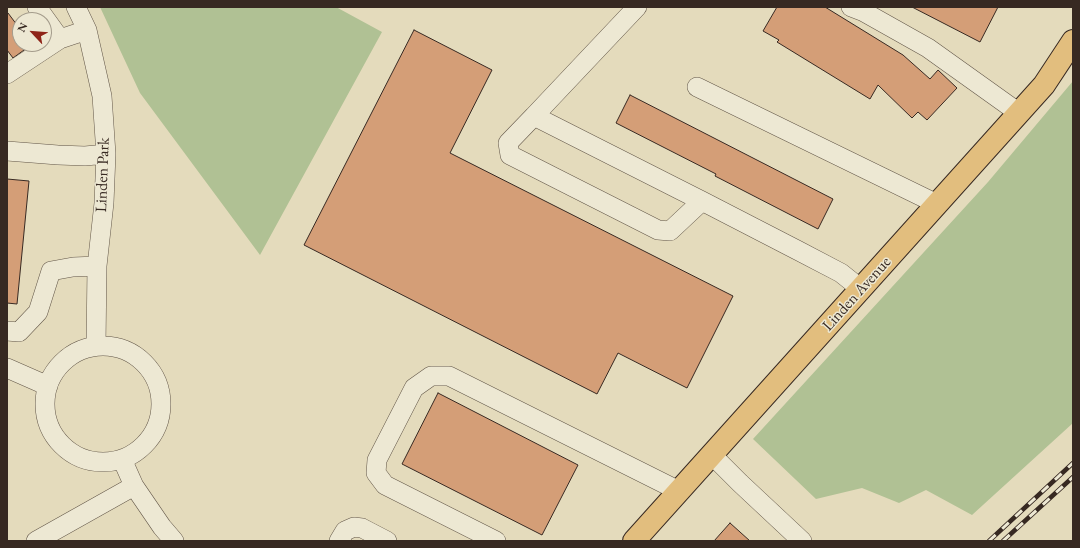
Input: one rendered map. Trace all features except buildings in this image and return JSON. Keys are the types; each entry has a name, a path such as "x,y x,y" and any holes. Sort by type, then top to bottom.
{"main road":[{"name":"Linden Avenue","path":"634,541 1044,85 1073,41"}],"street":[{"path":"37,7 60,39"},
{"name":"Linden Park","path":"76,7 87,30 102,96 106,154 104,203 97,266 96,346"},
{"path":"637,7 508,143 510,155 658,230 670,231 702,201"},
{"path":"852,7 864,12 928,48 1019,113"},
{"path":"7,74 60,39 87,30"},
{"path":"697,87 937,204"},
{"path":"534,116 841,273 861,289"},
{"path":"7,151 85,156 106,154"},
{"path":"7,331 20,332 38,312 51,271 73,267 97,266"},
{"path":"103,345 123,348 140,358 153,372 160,389 162,408 158,426 148,442 134,454 116,462 98,463 79,458 64,448 51,432 45,413 46,393 53,374 66,359 83,349 96,346 103,345"},
{"path":"7,368 48,386"},
{"path":"496,541 385,485 376,473 377,460 414,388 431,376 449,376 679,491"},
{"path":"712,455 802,541"},
{"path":"122,459 134,486 162,528 174,541"},
{"path":"36,541 134,486"},
{"path":"339,541 345,531 354,527 362,528 387,541"}],"green space":[{"path":"100,7 336,7 382,32 260,255 140,93"},
{"path":"1073,81 1073,423 972,515 926,490 899,503 862,488 816,499 753,439 988,182"}],"railway":[{"path":"989,541 1073,463"},
{"path":"1003,541 1073,477"}]}
